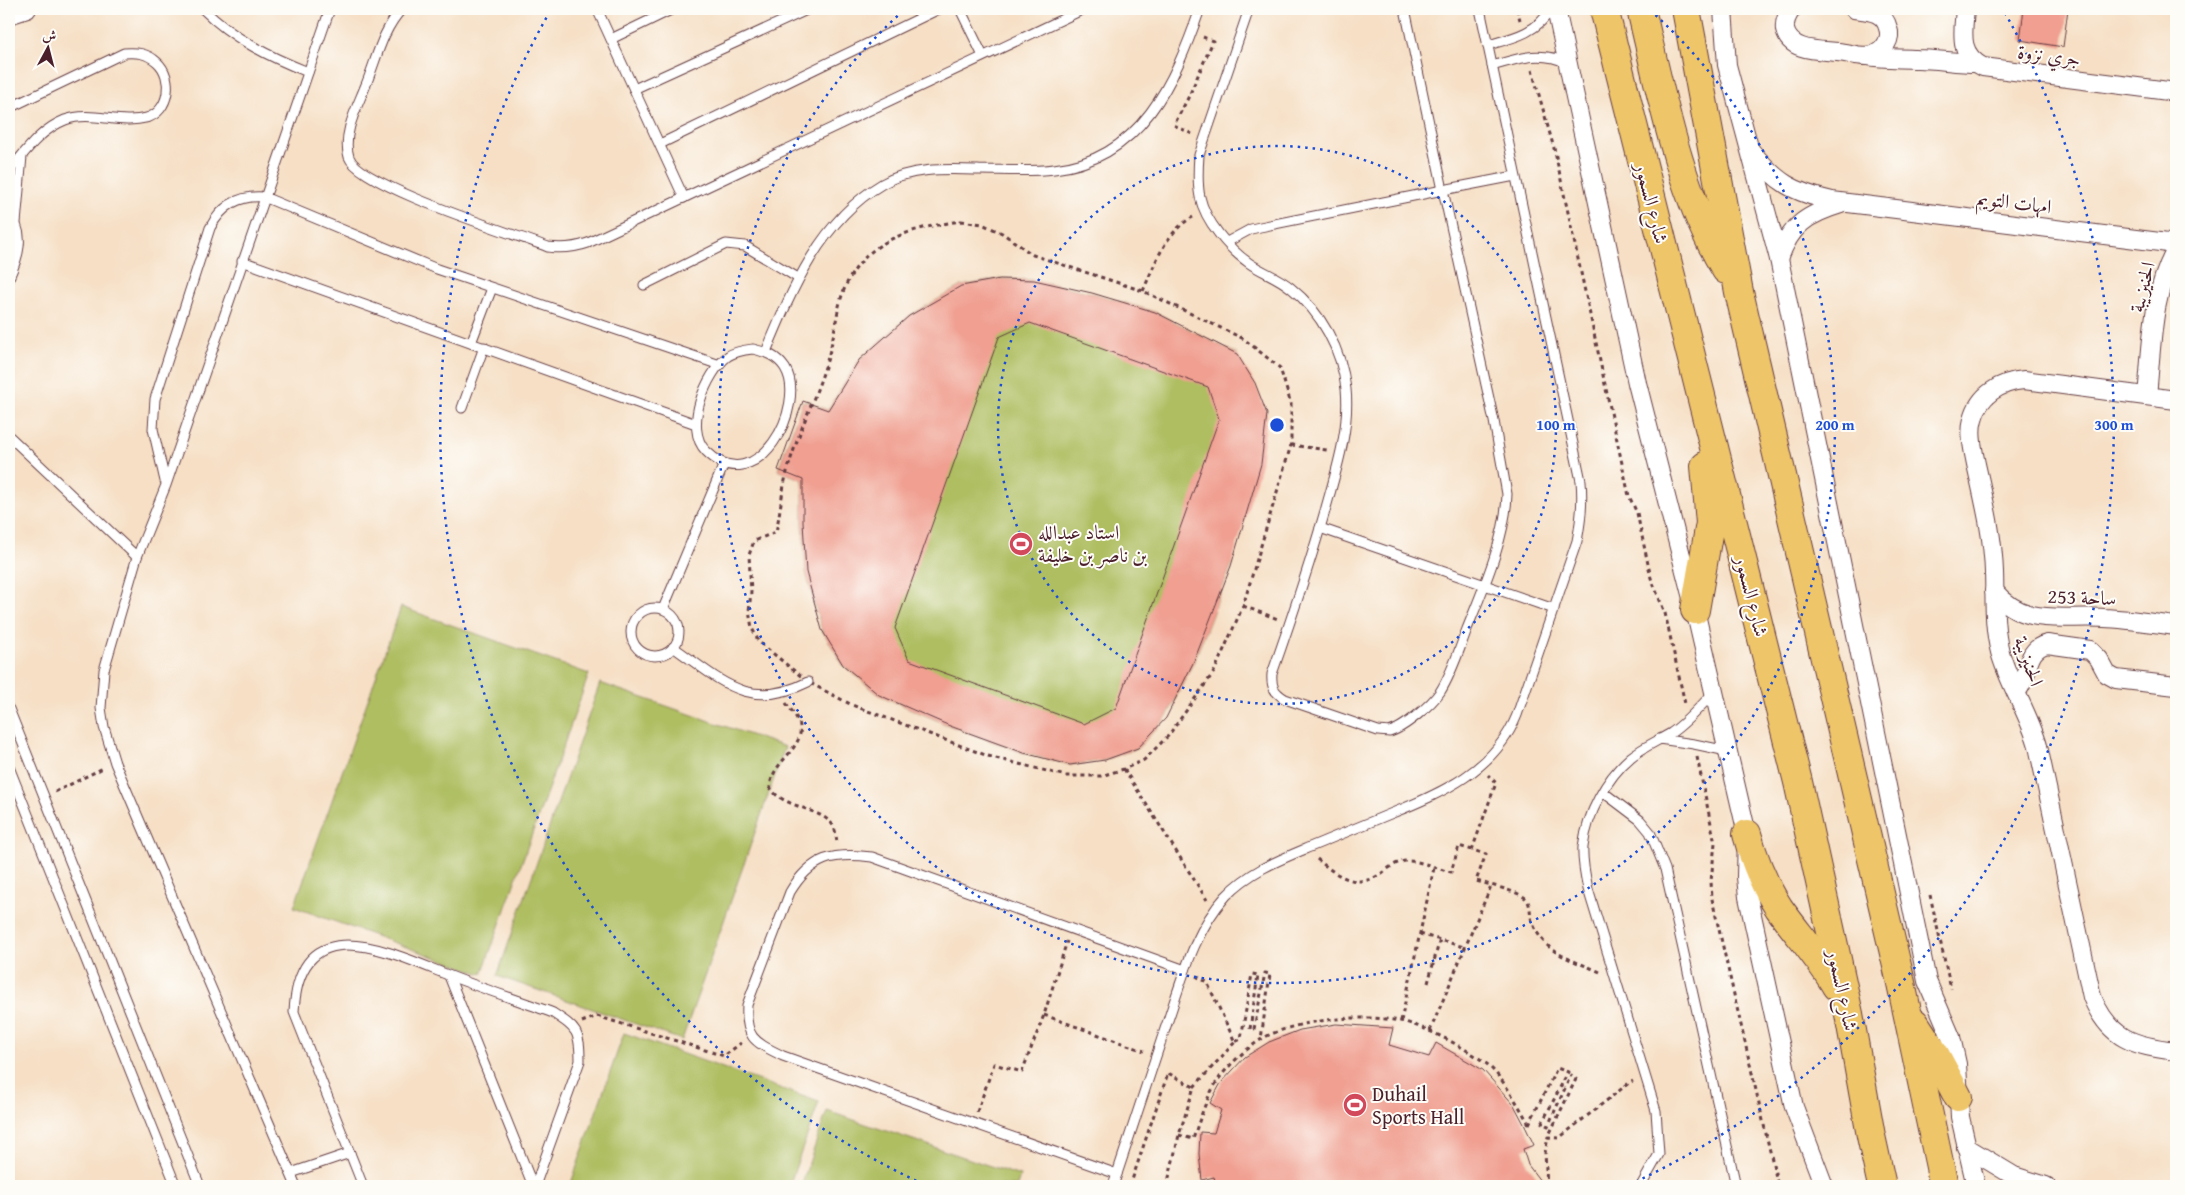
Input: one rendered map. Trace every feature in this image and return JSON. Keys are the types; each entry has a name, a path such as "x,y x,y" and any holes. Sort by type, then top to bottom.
{"main road":[{"name":"شارع السمور","path":"1604,9 1798,782 1849,1014 1882,1186"},
{"path":"1642,9 1680,161 1712,244 1740,292"},
{"path":"1686,9 1740,292 1906,1008 1944,1186"},
{"path":"1695,610 1710,523 1705,462 1709,424"},
{"path":"1747,834 1766,886 1792,926 1828,973 1849,1014"},
{"path":"1906,1008 1936,1054 1958,1097"}],"street":[{"path":"9,15 27,9"},
{"path":"1556,9 1637,383 1695,610 1747,834 1746,877 1748,897 1789,1084 1801,1128 1824,1186"},
{"path":"1723,9 1728,65 1748,147 1779,259 1926,976 1931,992 1947,1024 1954,1051 1958,1097 1966,1147 1976,1186"},
{"name":"جري نزوة","path":"1792,9 1786,18 1785,25 1789,39 1800,47 1897,60 1918,59 1946,63 1976,63 1990,69 2176,92"},
{"path":"1854,9 1875,12 1881,16 1885,20 1889,32 1902,47 1918,59"},
{"path":"1966,9 1963,44 1966,52 1976,63"},
{"path":"1866,56 1883,49 1889,32"},
{"name":"امهات التويم","path":"1748,147 1783,184 1818,198 2176,244"},
{"name":"امهات التويم","path":"1779,259 1787,240 1799,224 1820,210 1846,203"},
{"name":"الحنيزيبة","path":"2147,396 2158,296 2166,269 2176,250"},
{"name":"الحنيزيبة","path":"2176,400 2024,380 2002,385 1984,398 1973,417 1971,434 1992,542 1995,625 2000,652 2016,692 2032,724 2038,746 2092,997 2096,1009 2112,1029 2122,1037 2145,1047 2176,1051"},
{"name":"ساحة 253","path":"1994,591 2010,606 2031,615 2063,619 2102,618 2176,626"},
{"path":"2016,692 2025,681 2031,654 2036,649 2048,644 2090,650 2099,659 2107,674 2116,679 2176,686"},
{"path":"1966,1147 2014,1176 2046,1186"}],"lane":[{"path":"203,9 237,37 263,52 308,72"},
{"path":"296,1186 115,763 104,727 101,689 108,652 137,558 166,485 330,9"},
{"path":"402,9 389,26 350,127 348,146 350,158 363,172 410,196 548,247 562,249 576,248 588,243 1084,9"},
{"path":"598,9 684,198"},
{"path":"611,39 673,9"},
{"path":"634,90 809,9"},
{"path":"660,144 939,9"},
{"path":"960,9 983,56"},
{"path":"766,352 798,278 821,243 838,221 855,204 884,183 915,173 947,169 1055,169 1109,152 1129,138 1154,108 1172,79 1200,9"},
{"path":"1248,9 1199,155 1198,180 1200,197 1205,211 1227,242 1250,263 1292,288 1318,317 1331,339 1346,389 1340,452 1320,528 1272,674 1273,688 1276,694 1286,699 1369,728 1389,732 1418,714 1439,693 1454,662 1482,586 1502,525 1506,494 1492,412 1405,9"},
{"path":"1113,1186 1185,970 1201,932 1214,911 1238,885 1268,864 1437,794 1453,786 1481,765 1511,729 1577,541 1581,521 1582,494 1480,9"},
{"path":"1488,45 1524,34 1540,24 1551,9"},
{"path":"9,108 124,53 143,54 152,58 164,72 167,81 166,98 155,114 148,118 134,120 93,117 68,119 44,131 9,171"},
{"path":"1492,66 1528,56 1548,56 1568,63"},
{"path":"9,278 20,239 16,223 22,155"},
{"path":"1227,242 1251,229 1515,176"},
{"path":"166,485 153,429 155,399 210,228 222,209 231,203 253,196 264,197 382,248 492,288 720,365"},
{"path":"9,215 16,223"},
{"path":"644,285 726,244 745,246 798,278"},
{"path":"242,261 696,424"},
{"path":"471,343 492,288"},
{"path":"462,408 484,347"},
{"path":"753,349 766,352 781,364 790,381 784,420 773,444 757,460 746,465 724,464 712,458 703,449 698,437 696,424 704,393 720,365 729,356 741,350 753,349"},
{"path":"9,436 137,558"},
{"path":"663,609 724,464"},
{"path":"1320,528 1482,586 1554,609"},
{"path":"652,608 663,609 671,614 676,621 679,630 678,639 665,654 650,655 636,647 631,638 631,628 635,618 642,611 652,608"},
{"path":"673,647 736,689 757,695 780,694 808,682"},
{"path":"1641,1186 1659,1154 1656,1111 1588,889 1584,869 1583,848 1588,827 1603,792 1617,771 1631,756 1688,719 1713,694"},
{"path":"9,709 200,1186"},
{"path":"1659,739 1694,744 1727,752"},
{"path":"9,767 176,1186"},
{"path":"1603,792 1640,820 1650,832 1665,869 1736,1186"},
{"path":"1117,1174 783,1056 759,1044 750,1036 746,1023 747,1005 790,892 799,877 809,867 824,858 838,854 872,857 1185,970"},
{"path":"363,1186 294,1012 296,990 303,972 314,955 337,945 367,945 412,960 449,976 553,1013 572,1026 580,1040 580,1061 534,1186"},
{"path":"449,976 534,1186"},
{"path":"291,1173 350,1153"}],"path":[{"path":"1517,9 1524,34"},
{"path":"1190,33 1213,41 1174,125 1203,140"},
{"path":"1528,56 1556,152 1629,496 1637,513 1651,578 1665,614 1688,719"},
{"path":"1143,291 1170,235 1182,223 1205,211"},
{"path":"961,221 982,224 1002,233 1033,256 1143,291 1244,339 1280,368 1292,404 1291,445 1243,606 1214,672 1168,736 1144,760 1124,769 1101,776 1066,776 988,756 852,705 808,682 759,642 752,628 749,611 751,592 749,555 754,541 776,532 782,507 786,474 830,352 839,299 861,261 879,246 896,237 937,224 961,221"},
{"path":"1291,445 1340,452"},
{"path":"1243,606 1290,623"},
{"path":"780,694 798,720 800,733 796,746 776,768 770,787 772,792 780,797 826,819 833,825 838,854"},
{"path":"1694,744 1714,843 1711,880 1712,899 1778,1186"},
{"path":"44,797 115,763"},
{"path":"1472,850 1496,784 1481,765"},
{"path":"1124,769 1214,911"},
{"path":"1305,849 1331,870 1346,879 1357,882 1377,876 1391,866 1404,862 1414,861 1451,872 1459,846 1486,854 1476,881 1523,896 1529,903 1532,921 1554,953 1616,979"},
{"path":"1401,1021 1434,868"},
{"path":"1430,1032 1491,886"},
{"path":"974,1123 994,1064 1022,1072 1044,1015 1071,929"},
{"path":"1420,934 1464,947"},
{"path":"1428,983 1440,939"},
{"path":"1185,970 1207,982 1236,1042"},
{"path":"1167,1186 1179,1134 1194,1088 1236,1042 1241,1039 1252,974 1258,975 1250,1029 1254,1029 1265,973 1270,974 1261,1040"},
{"path":"1044,1015 1156,1056"},
{"path":"572,1026 597,1016 724,1056 750,1036"},
{"path":"1179,1134 1193,1139 1206,1102 1219,1079 1237,1060 1261,1040 1309,1023 1333,1020 1401,1021 1430,1032 1487,1065 1512,1094 1529,1124 1557,1068 1568,1072 1542,1123 1548,1126 1571,1075 1576,1079 1548,1137 1545,1153 1547,1186"},
{"path":"1130,1186 1168,1073 1194,1088"},
{"path":"1548,1137 1559,1138 1629,1083 1646,1077"}],"green space":[{"name":"استاد عبدالله بن ناصر بن خليفة","path":"1000,279 1034,280 1092,293 1155,312 1237,354 1231,566 1194,661 1166,718 1138,748 1105,760 1070,765 1024,753 950,726 879,695 843,665 822,630 806,572 803,480 778,470 803,401 828,410 859,360 909,316 961,286"},
{"path":"401,607 589,674 482,974 294,907"},
{"path":"600,683 785,747 682,1040 497,976"},
{"path":"624,1033 819,1102 789,1186 570,1186"},
{"path":"827,1111 1020,1176 1017,1186 801,1186"}],"building":[{"path":"2024,9 2068,9 2063,47 2020,40"},
{"path":"1000,279 1034,280 1092,293 1155,312 1237,354 1255,383 1267,414 1261,464 1231,566 1194,661 1166,718 1138,748 1105,760 1070,765 1024,753 950,726 879,695 843,665 822,630 806,572 803,480 778,470 803,401 828,410 859,360 909,316 961,286","holes":["1030,323 1208,387 1219,419 1116,708 1084,724 909,660 895,628 999,337"]},
{"name":"Duhail Sports Hall","path":"1336,1024 1393,1028 1389,1045 1429,1057 1436,1043 1483,1070 1514,1105 1524,1124 1534,1145 1523,1149 1528,1165 1544,1186 1217,1186 1214,1177 1202,1180 1199,1154 1200,1132 1214,1133 1221,1110 1210,1103 1221,1083 1245,1057 1269,1042 1300,1030"}],"place":[{"name":"استاد عبدالله بن ناصر بن خليفة","path":"1021,544"},
{"name":"Duhail Sports Hall","path":"1355,1105"}]}
